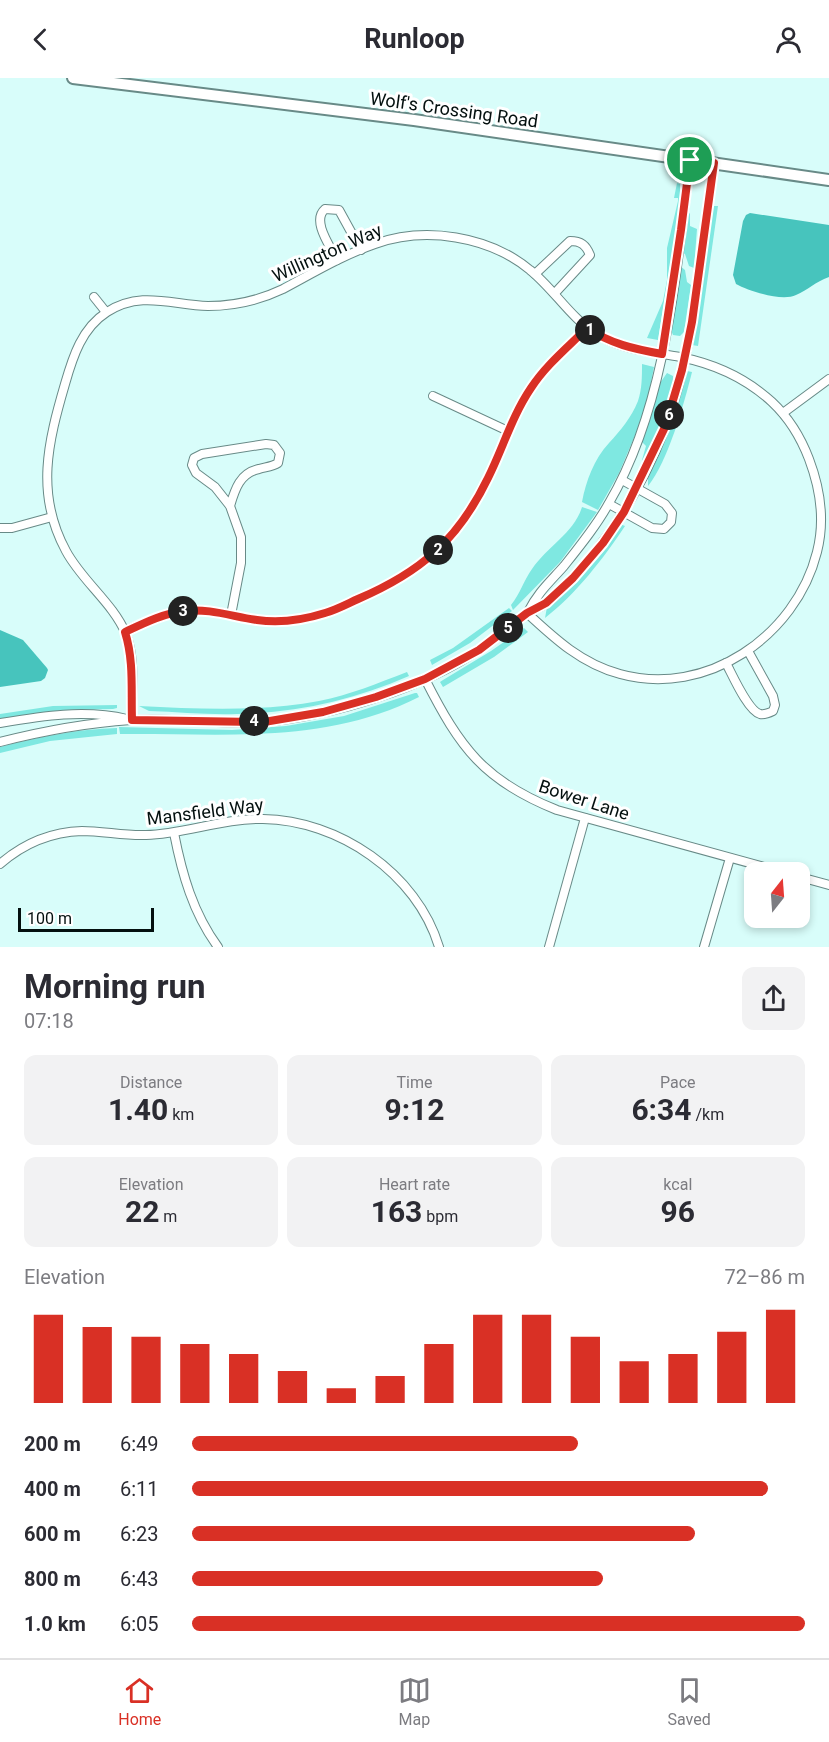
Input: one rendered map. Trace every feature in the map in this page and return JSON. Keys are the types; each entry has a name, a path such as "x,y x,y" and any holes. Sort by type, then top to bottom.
{"main road":[{"name":"Wolf's Crossing Road","path":"73,78 339,110 829,180"}],"street":[{"path":"527,613 537,594 563,567 609,504 622,480 645,420 654,393 662,354 690,160"},
{"path":"0,742 37,733 132,720 264,722 323,712 376,697 425,679 479,650 527,613 546,603 573,578 603,543 624,512 665,427 685,358 692,322 714,163"},
{"path":"337,260 319,222 320,213 325,209 339,210 361,250"},
{"name":"Willington Way","path":"132,720 132,670 125,632 107,604 66,551 52,517 47,478 51,432 76,350 90,327 106,312 124,304 157,299 208,306 258,299 277,292 337,260 390,239 413,235 446,236 491,247 527,267 587,328 621,346 685,358 726,371 743,379 758,390 783,413 803,445 817,480 820,511 818,547 810,574 797,601 777,625 748,651 726,663 694,675 657,679 620,674 582,659 557,642 527,613"},
{"path":"535,274 570,241 579,241 587,247 590,255 585,263 555,293"},
{"path":"94,297 106,312"},
{"path":"125,632 186,610 259,620 290,621 324,613 388,586 422,564 447,542 473,507 508,431 532,386 544,370 587,328"},
{"path":"783,413 829,379"},
{"path":"433,396 508,431"},
{"path":"230,506 237,483 244,475 255,469 278,464 280,453 274,445 266,444 202,454 194,458 192,465 196,473 215,487 230,506 241,537 241,563 231,615"},
{"path":"609,504 658,530 664,529 671,522 670,508 622,480"},
{"path":"0,528 12,528 52,517"},
{"path":"726,663 752,709 759,714 773,711 774,696 748,651"},
{"name":"Bower Lane","path":"425,679 447,723 469,752 496,778 528,798 585,818 745,862"},
{"path":"0,723 63,714 105,714 132,720"},
{"path":"549,947 585,818"},
{"name":"Mansfield Way","path":"0,864 27,845 52,835 83,831 144,835 174,833 236,821 262,819 302,824 334,834 368,854 396,876 421,909 439,947"},
{"path":"174,833 182,871 192,902 218,947"},
{"path":"704,947 730,858"},
{"path":"810,880 829,885"}],"shaded area":[{"path":"677,183 680,184 680,203 658,340 647,338 663,301 667,280 667,248 678,201 678,198 674,198"},
{"path":"712,206 718,206 698,346 692,345 692,342"},
{"path":"687,210 690,214 690,226 697,229 694,268 689,266 685,254 681,252"},
{"path":"750,213 829,225 829,277 790,297 766,295 736,284 733,275 743,221"},
{"path":"679,265 685,270 687,282 691,285 684,332 680,336 673,335 671,330"},
{"path":"642,364 654,367 648,398 619,473 598,510 582,502 586,486 599,456 625,424 638,401"},
{"path":"687,371 692,372 685,400 662,462 648,486 648,475"},
{"path":"667,373 673,376 671,396 644,464 642,460 646,446 642,442 660,383"},
{"path":"582,507 597,512 560,562 513,610 511,605 532,569 573,525"},
{"path":"620,524 625,526 598,563 578,587 545,618 547,607 561,594"},
{"path":"509,608 512,611 470,643 432,665 430,660 453,648"},
{"path":"524,628 528,632 494,657 443,687 440,682"},
{"path":"0,630 23,640 47,668 45,678 41,681 0,687"},
{"path":"407,672 409,676 367,692 325,704 281,711 204,714 149,711 139,706 229,709 274,707 319,701 342,695"},
{"path":"415,693 419,697 383,712 347,723 310,730 234,735 120,734 119,727 232,730 286,726 344,716"},
{"path":"117,705 117,708 113,709 63,710 0,719 0,714 53,706"},
{"path":"117,728 117,734 50,741 0,753 0,747 43,737"}],"route":[{"path":"690,160 714,163 692,322 673,404 655,450 624,512 603,543 573,578 546,603 527,613 479,650 425,679 376,697 323,712 264,722 132,720 132,670 125,632 186,610 259,620 290,621 324,613 388,586 422,564 447,542 473,507 520,405 532,386 544,370 587,328 611,342 632,349 662,354 690,160"}]}
